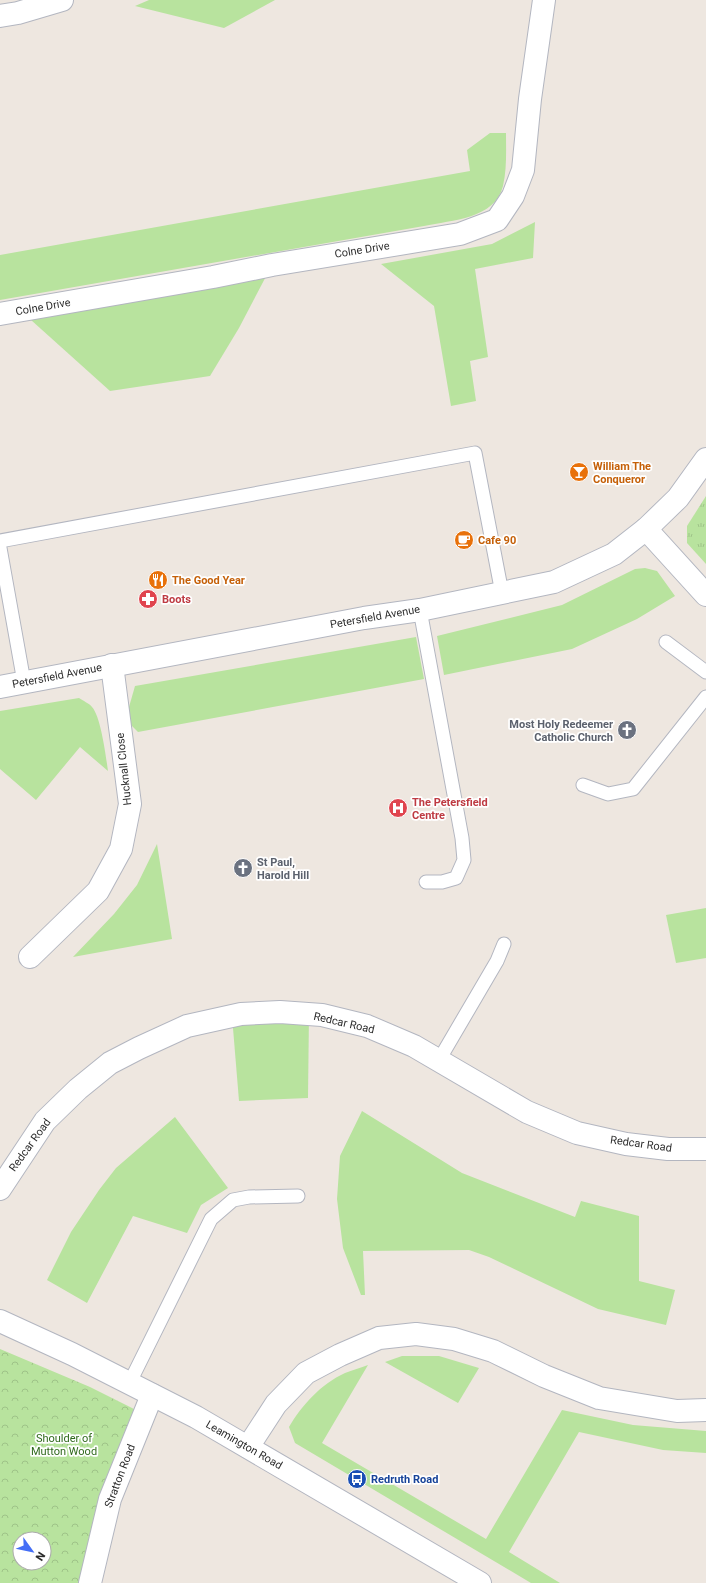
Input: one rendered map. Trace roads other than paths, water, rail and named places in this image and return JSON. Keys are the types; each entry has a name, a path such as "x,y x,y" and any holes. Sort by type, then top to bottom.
{"street":[{"path":"0,16 18,13 62,0"},
{"name":"Colne Drive","path":"0,314 272,265 460,234 497,220 513,196 523,170 530,99 544,0"},
{"name":"Petersfield Avenue","path":"0,687 364,618 420,610 554,582 614,554 646,529 678,498 706,459"},
{"path":"646,529 706,595"},
{"name":"Hucknall Close","path":"30,957 98,891 121,850 130,804 112,665"},
{"name":"Redcar Road","path":"0,1189 45,1122 78,1089 110,1063 156,1039 187,1026 241,1014 280,1012 322,1015 367,1026 414,1046 527,1112 577,1133 626,1144 668,1149 706,1149"},
{"name":"Leamington Road","path":"0,1321 72,1354 196,1417 480,1583"},
{"path":"248,1447 276,1404 306,1373 340,1354 379,1338 416,1334 454,1339 493,1351 544,1376 599,1398 677,1411 706,1410"},
{"name":"Stratton Road","path":"90,1583 110,1499 152,1395"}],"lane":[{"path":"0,541 475,453 502,594"},
{"path":"0,548 24,682"},
{"path":"420,610 462,838 464,860 456,878 442,882 426,882"},
{"path":"666,642 706,672"},
{"path":"584,785 608,794 633,789 706,697"},
{"path":"439,1060 497,961 504,944"},
{"path":"129,1384 211,1219 233,1200 250,1197 298,1196"}],"place":[{"name":"William The Conqueror","path":"579,472"},
{"name":"Cafe 90","path":"464,540"},
{"name":"The Good Year","path":"158,580"},
{"name":"Boots","path":"148,599"},
{"name":"Most Holy Redeemer Catholic Church","path":"627,730"},
{"name":"The Petersfield Centre","path":"398,808"},
{"name":"St Paul, Harold Hill","path":"243,868"},
{"name":"Redruth Road","path":"357,1479"}],"park label":[{"name":"Shoulder of Mutton Wood","path":"64,1444"}]}
